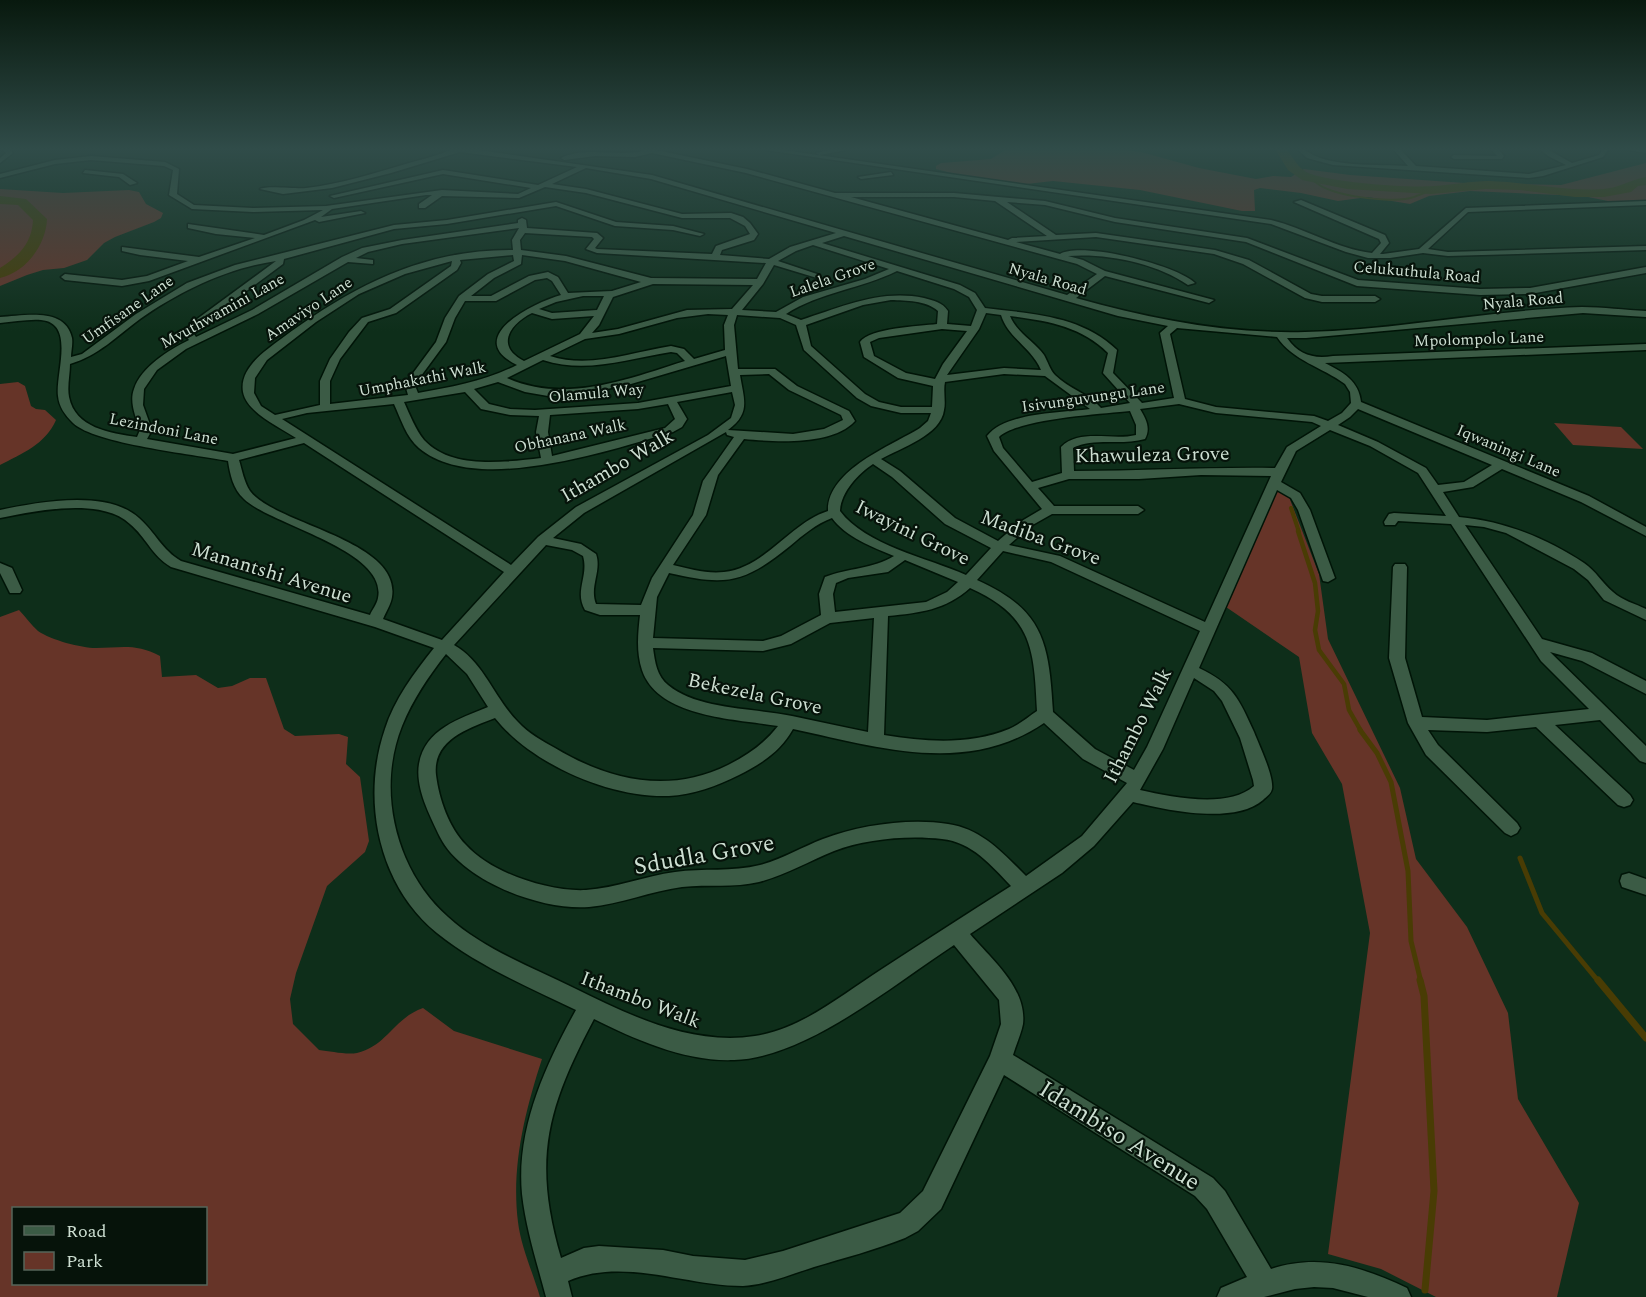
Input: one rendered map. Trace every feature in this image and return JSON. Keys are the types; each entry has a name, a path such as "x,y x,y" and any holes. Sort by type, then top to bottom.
{"street":[{"path":"243,210 281,210"},
{"path":"307,222 330,210"},
{"name":"Umfisane Lane","path":"66,362 86,356 139,316 184,287 238,267 394,227 447,222 512,210"},
{"path":"414,397 411,388 413,380 441,342 450,318 462,298 491,276 518,262 519,253 516,240 523,227 520,210"},
{"name":"Umfisane Lane","path":"574,210 615,224 675,228 700,234"},
{"path":"657,210 695,218 726,214 741,220 752,229 754,234 751,238 719,248 715,257"},
{"name":"Nyala Road","path":"764,210 1121,314 1175,325 1280,335 1346,333 1575,311 1646,314"},
{"path":"887,210 1089,265 1102,273 1209,300"},
{"path":"1013,210 1054,237"},
{"name":"Celukuthula Road","path":"1071,210 1248,240 1357,283 1480,292 1530,291 1646,270"},
{"path":"1088,214 1095,210"},
{"path":"1179,210 1283,224 1358,253 1374,256 1406,255 1421,251 1448,254 1646,248"},
{"path":"1316,210 1382,237 1385,243 1374,256"},
{"path":"1421,251 1466,210 1478,210"},
{"path":"65,277 131,282 169,273 307,222 361,213"},
{"path":"191,226 216,232 264,236"},
{"name":"Mvuthwamini Lane","path":"140,441 146,430 138,405 139,388 159,363 194,341 264,307 364,250 396,243 523,227 599,237 590,249"},
{"path":"772,261 788,251 845,233"},
{"path":"1000,241 1102,236 1215,252 1246,262 1308,296 1322,299 1375,299"},
{"path":"814,243 967,292 976,299 982,310"},
{"path":"125,249 140,253 202,260"},
{"path":"562,258 590,249 772,261 814,276"},
{"path":"1055,255 1075,252 1114,256 1174,273 1191,282"},
{"name":"Amaviyo Lane","path":"511,571 303,440 250,402 249,380 264,356 358,291 414,268 455,258 519,253 562,258 653,282 760,282"},
{"path":"194,341 189,334 196,324 279,262 280,257"},
{"path":"325,408 323,392 325,381 344,344 365,320 388,314 454,268 457,263 455,258"},
{"path":"345,259 370,262"},
{"name":"Ithambo Walk","path":"772,261 760,282 735,312 729,325 730,352 735,372 739,416 723,431 596,499 560,524 511,571 444,646 404,702 383,770 382,793 393,854 404,879 441,924 472,946 591,1006 687,1044 737,1049 759,1047 820,1021 1026,886 1088,841 1133,787 1155,749 1275,478 1291,449 1351,412 1356,404"},
{"path":"333,266 351,270"},
{"name":"Lalela Grove","path":"778,315 800,301 882,276 897,268"},
{"path":"1068,299 1101,277 1102,273"},
{"path":"462,298 492,299 532,278 548,275 555,279 566,297"},
{"path":"526,366 508,357 501,339 502,333 519,316 566,297 586,293 612,294 653,282"},
{"name":"Umphakathi Walk","path":"271,419 301,411 398,400 467,388 499,378 583,336 594,325 607,298 612,294"},
{"path":"800,324 856,304 891,297 919,300 938,306 943,311 942,326"},
{"path":"531,310 552,316 600,313"},
{"path":"982,310 1062,322 1101,339 1113,352 1114,357 1107,369 1108,373 1136,406 1142,424 1141,437 1129,440 1079,441 1070,445 1067,447 1068,475"},
{"path":"583,336 623,331 678,315 735,312 778,315 800,324 803,329 803,344 867,400 893,409 939,410 940,381 973,329 982,310"},
{"path":"1005,314 1009,323 1040,356 1047,373 1055,380 1085,396 1098,411"},
{"name":"Lezindoni Lane","path":"0,320 42,317 54,319 67,337 63,395 68,412 79,423 104,435 233,458 303,440"},
{"path":"1175,325 1165,333 1180,396 1179,401"},
{"path":"973,329 942,326 877,335 865,342 869,357 906,379 940,381 1004,371 1047,373"},
{"path":"1280,335 1294,352 1347,381 1355,391 1356,404"},
{"name":"Mpolompolo Lane","path":"1314,362 1333,358 1646,347"},
{"path":"543,357 559,364 576,365 671,349 680,351 692,362"},
{"path":"499,378 531,390 568,393 608,386 730,352"},
{"path":"723,431 740,436 768,438 806,435 845,426 849,419 845,413 793,388 771,371 735,372"},
{"name":"Olamula Way","path":"467,388 478,402 489,409 546,413 631,407 737,388"},
{"name":"Obhanana Walk","path":"398,400 420,444 454,461 470,465 492,466 547,460 676,426 681,419 671,400"},
{"name":"Isivunguvungu Lane","path":"1050,510 998,449 993,440 995,432 1024,421 1179,401 1216,410 1302,417 1330,425 1401,457 1422,471 1537,643 1565,678 1646,756"},
{"name":"Iqwaningi Lane","path":"1356,404 1585,499 1646,532"},
{"name":"Iwayini Grove","path":"939,410 929,427 874,459 850,477 834,504 835,513 849,528 1002,599 1026,620 1042,678 1045,714"},
{"path":"546,413 542,432 547,460"},
{"name":"Bekezela Grove","path":"740,436 737,445 710,480 698,519 655,585 647,610 644,656 649,672 660,687 678,700 727,713 789,721 916,745 958,747 991,742 1019,732 1045,714"},
{"path":"233,458 243,489 256,503 354,550 376,568 382,579 384,601 383,608 374,622"},
{"name":"Madiba Grove","path":"874,459 910,485 961,528 1001,547 1055,559 1208,628"},
{"path":"1434,489 1458,489 1470,485 1499,465"},
{"name":"Khawuleza Grove","path":"1029,486 1068,475 1131,475 1201,471 1275,478"},
{"path":"1275,478 1296,496 1304,510 1328,578"},
{"name":"Manantshi Avenue","path":"0,514 41,506 114,509 133,519 159,551 176,564 374,622 444,646"},
{"path":"645,644 764,646 786,640 814,623 828,618 909,610 942,603 1024,525 1050,510 1138,510"},
{"path":"666,568 714,578 741,574 762,563 810,523 835,513"},
{"path":"1390,522 1391,519 1398,517 1499,526 1511,530 1579,566 1593,577 1609,597 1646,615"},
{"path":"543,540 576,547 589,554 592,562 585,594 590,607 600,610 647,610"},
{"path":"828,618 826,594 830,580 845,574 883,569 904,555"},
{"path":"0,567 6,571 15,590"},
{"path":"1400,567 1397,658 1416,723 1432,750 1511,828"},
{"path":"876,739 881,613"},
{"path":"1537,643 1587,657 1646,688"},
{"path":"444,646 461,656 498,710 524,736 559,759 610,782 649,790 679,788 719,776 774,744 780,739 789,721"},
{"path":"1045,714 1089,754 1133,787 1173,804 1232,804 1248,801 1263,789 1260,770 1228,698 1213,682 1191,670"},
{"name":"Sdudla Grove","path":"498,710 457,728 437,740 428,753 429,785 446,830 459,852 476,865 545,895 558,898 592,898 622,894 684,878 742,878 792,864 838,842 873,836 931,831 951,832 971,839 991,853 1026,886"},
{"path":"1416,723 1487,726 1603,714"},
{"path":"1539,720 1624,800"},
{"path":"553,1274 584,1261 598,1259 663,1263 693,1269 745,1273 896,1230 922,1212 932,1200 1000,1060 1012,1024 1011,1005 1000,984 956,932"},
{"path":"559,1297 536,1210 533,1179 536,1141 542,1116 559,1069 571,1040 591,1006"},
{"name":"Idambiso Avenue","path":"1000,1060 1204,1187 1216,1200 1265,1283"},
{"path":"1230,1297 1265,1283 1295,1275 1323,1272 1357,1279 1398,1297"}],"green space":[{"path":"0,210 156,210 163,213 161,218 154,222 104,243 87,260 64,268 43,270 0,286"},
{"path":"1235,210 1255,210 1255,211"},
{"path":"18,382 25,386 31,406 45,410 56,420 46,436 39,442 0,465 0,384"},
{"path":"1554,423 1621,427 1643,449 1573,445"},
{"path":"1277,489 1289,497 1319,574 1328,639 1400,788 1416,859 1467,927 1508,1013 1518,1099 1579,1203 1557,1297 1436,1297 1381,1269 1328,1254 1370,933 1342,784 1312,733 1299,657 1226,607"},
{"path":"19,610 38,631 58,640 90,648 143,649 160,656 162,677 196,675 218,688 232,686 250,678 266,678 284,729 295,736 339,734 348,737 346,764 360,777 369,841 365,852 327,886 296,973 290,999 293,1024 319,1050 357,1053 376,1044 405,1018 423,1008 454,1031 542,1059 525,1119 516,1181 518,1222 524,1250 540,1297 0,1297 0,617"}],"waterway":[{"path":"0,274 29,252 38,237 40,219 30,210"},
{"path":"1291,508 1299,532"},
{"path":"1298,531 1315,583 1318,611 1315,630 1319,650 1344,684 1349,710 1361,731"},
{"path":"1360,730 1377,753 1391,782 1408,871 1411,941 1421,982"},
{"path":"1520,858 1542,913 1599,982"},
{"path":"1420,980 1424,996 1434,1191 1425,1290"},
{"path":"1598,980 1646,1038"}]}
